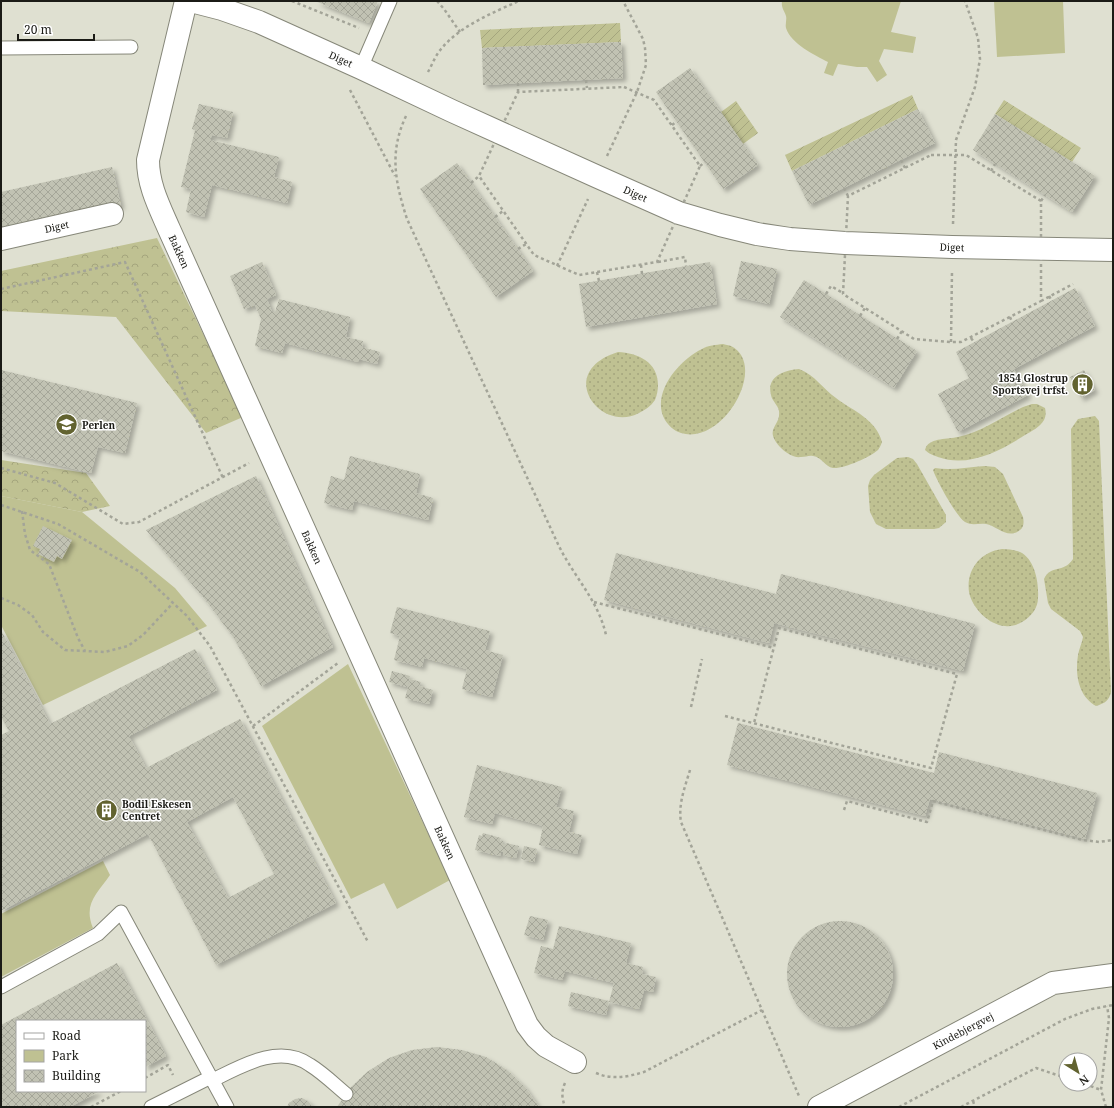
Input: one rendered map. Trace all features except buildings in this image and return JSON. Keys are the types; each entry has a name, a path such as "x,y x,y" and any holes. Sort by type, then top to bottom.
{"street":[{"name":"Bakken","path":"186,1 148,160 150,182 169,229 527,1025 536,1037 546,1046 575,1062"},
{"name":"Diget","path":"191,1 222,9 258,22 361,68 416,95 679,213 720,225 757,234 790,239 845,243 952,247 1113,250"},
{"name":"Diget","path":"1,239 112,214"},
{"name":"Kindebjergvej","path":"810,1104 1053,983 1113,975"}],"lane":[{"path":"361,68 390,1"},
{"path":"1,48 130,47"},
{"path":"1,987 98,934 121,912 227,1107"},
{"path":"151,1107 249,1062 288,1056 300,1059 310,1064 346,1094"}],"path":[{"path":"292,1 375,34"},
{"path":"437,1 460,32"},
{"path":"519,1 496,11 460,32 441,48 401,127 397,141 395,165 396,178 399,194 407,219 560,548 594,602 602,618 606,635"},
{"path":"557,266 637,92 646,65 643,39 623,1"},
{"path":"951,342 952,247 956,140 975,87 980,59 978,38 965,1"},
{"path":"586,80 587,88"},
{"path":"518,83 518,92"},
{"path":"349,89 396,178"},
{"path":"672,125 676,122"},
{"path":"901,160 905,168"},
{"path":"700,166 705,162"},
{"path":"992,171 995,164"},
{"path":"471,183 479,176"},
{"path":"844,188 848,196"},
{"path":"1041,201 1045,195"},
{"path":"495,217 503,211"},
{"path":"518,249 526,244"},
{"path":"657,262 685,257 686,266"},
{"path":"1,289 125,262 223,478"},
{"path":"641,265 642,274"},
{"path":"597,272 599,281"},
{"path":"1041,301 1073,284"},
{"path":"826,294 831,286 843,294"},
{"path":"1049,296 1052,301"},
{"path":"860,316 865,308"},
{"path":"1010,317 1012,322"},
{"path":"897,338 902,331"},
{"path":"971,338 974,342"},
{"path":"1,468 55,483 124,524 139,522 223,478 270,451"},
{"path":"1,505 58,524 140,572 187,616 210,646 368,942"},
{"path":"22,511 25,534 30,550 49,564 78,638 85,651"},
{"path":"1,598 18,605 32,615 43,632 65,650 105,652 128,646 144,635 173,603"},
{"path":"594,602 774,648"},
{"path":"725,716 930,768 957,674 779,628 754,723"},
{"path":"253,726 358,648"},
{"path":"691,707 702,660"},
{"path":"690,770 679,813 681,822 762,1010 810,1104"},
{"path":"844,810 847,801 927,822 933,801 1091,842 1113,840"},
{"path":"899,1107 1065,1019 1092,1008 1113,1005"},
{"path":"1106,1107 1101,1090 1109,1018 1108,1006"},
{"path":"575,1062 590,1070 609,1077 620,1078 632,1076 644,1072 762,1010"},
{"path":"146,1077 168,1065"},
{"path":"961,1107 1036,1068 1058,1075"},
{"path":"91,1107 119,1092"},
{"path":"973,1101 975,1107"}],"green space":[{"path":"782,1 901,1 891,32 916,37 913,53 884,49 879,61 887,75 877,82 867,67 838,64 833,76 824,73 828,62 798,44 789,34 786,28 786,18 782,7"},
{"path":"994,1 1063,1 1065,53 997,57"},
{"path":"620,23 621,42 482,48 480,30"},
{"path":"912,95 918,109 792,171 785,155"},
{"path":"1004,100 1081,148 1072,162 995,114"},
{"path":"736,101 758,133 743,144 721,112"},
{"path":"157,238 243,417 206,433 116,317 1,311 1,271"},
{"path":"723,344 731,346 741,356 745,369 743,385 736,402 725,416 712,428 697,434 681,433 676,431 665,420 661,410 661,399 669,379 676,369 693,354 712,345"},
{"path":"618,352 633,354 646,360 655,370 658,385 655,400 650,406 639,413 624,417 610,415 598,408 590,398 586,386 589,373 599,361"},
{"path":"799,369 810,375 831,394 863,416 875,427 882,442 878,450 857,462 844,467 833,468 816,457 795,457 780,447 773,436 774,428 778,421 779,411 772,397 770,388 771,383 778,375"},
{"path":"1037,404 1045,408 1046,412 1044,420 1038,427 994,452 972,459 949,460 938,457 925,450 928,444 932,442 975,432 1023,407"},
{"path":"1095,416 1099,421 1111,692 1106,701 1096,706 1085,696 1079,684 1077,662 1083,637 1080,631 1051,609 1048,603 1044,579 1047,574 1069,564 1073,559 1071,429 1078,419"},
{"path":"908,457 913,459 917,464 946,515 946,522 939,528 886,529 876,524 870,512 868,486 870,480 874,475 897,458"},
{"path":"1,460 86,473 110,506 82,512 1,496"},
{"path":"985,466 995,467 1003,474 1023,517 1024,523 1020,530 1016,533 1011,534 1003,532 986,524 973,524 965,522 952,506 933,470 935,468 954,469"},
{"path":"1,496 82,512 175,588 207,626 43,705 1,625"},
{"path":"1002,549 1018,551 1025,555 1033,566 1038,585 1038,602 1033,612 1022,622 1009,626 993,623 982,615 977,610 969,592 970,576 976,563 987,554"},
{"path":"348,664 450,880 397,909 384,883 351,899 262,726"},
{"path":"103,861 110,875 96,894 91,906 90,920 93,928 1,977 1,914"}],"place":[{"name":"1854 Glostrup Sportsvej trfst.","path":"1083,384"},
{"name":"Perlen","path":"67,425"},
{"name":"Bodil Eskesen Centret","path":"106,810"}]}
